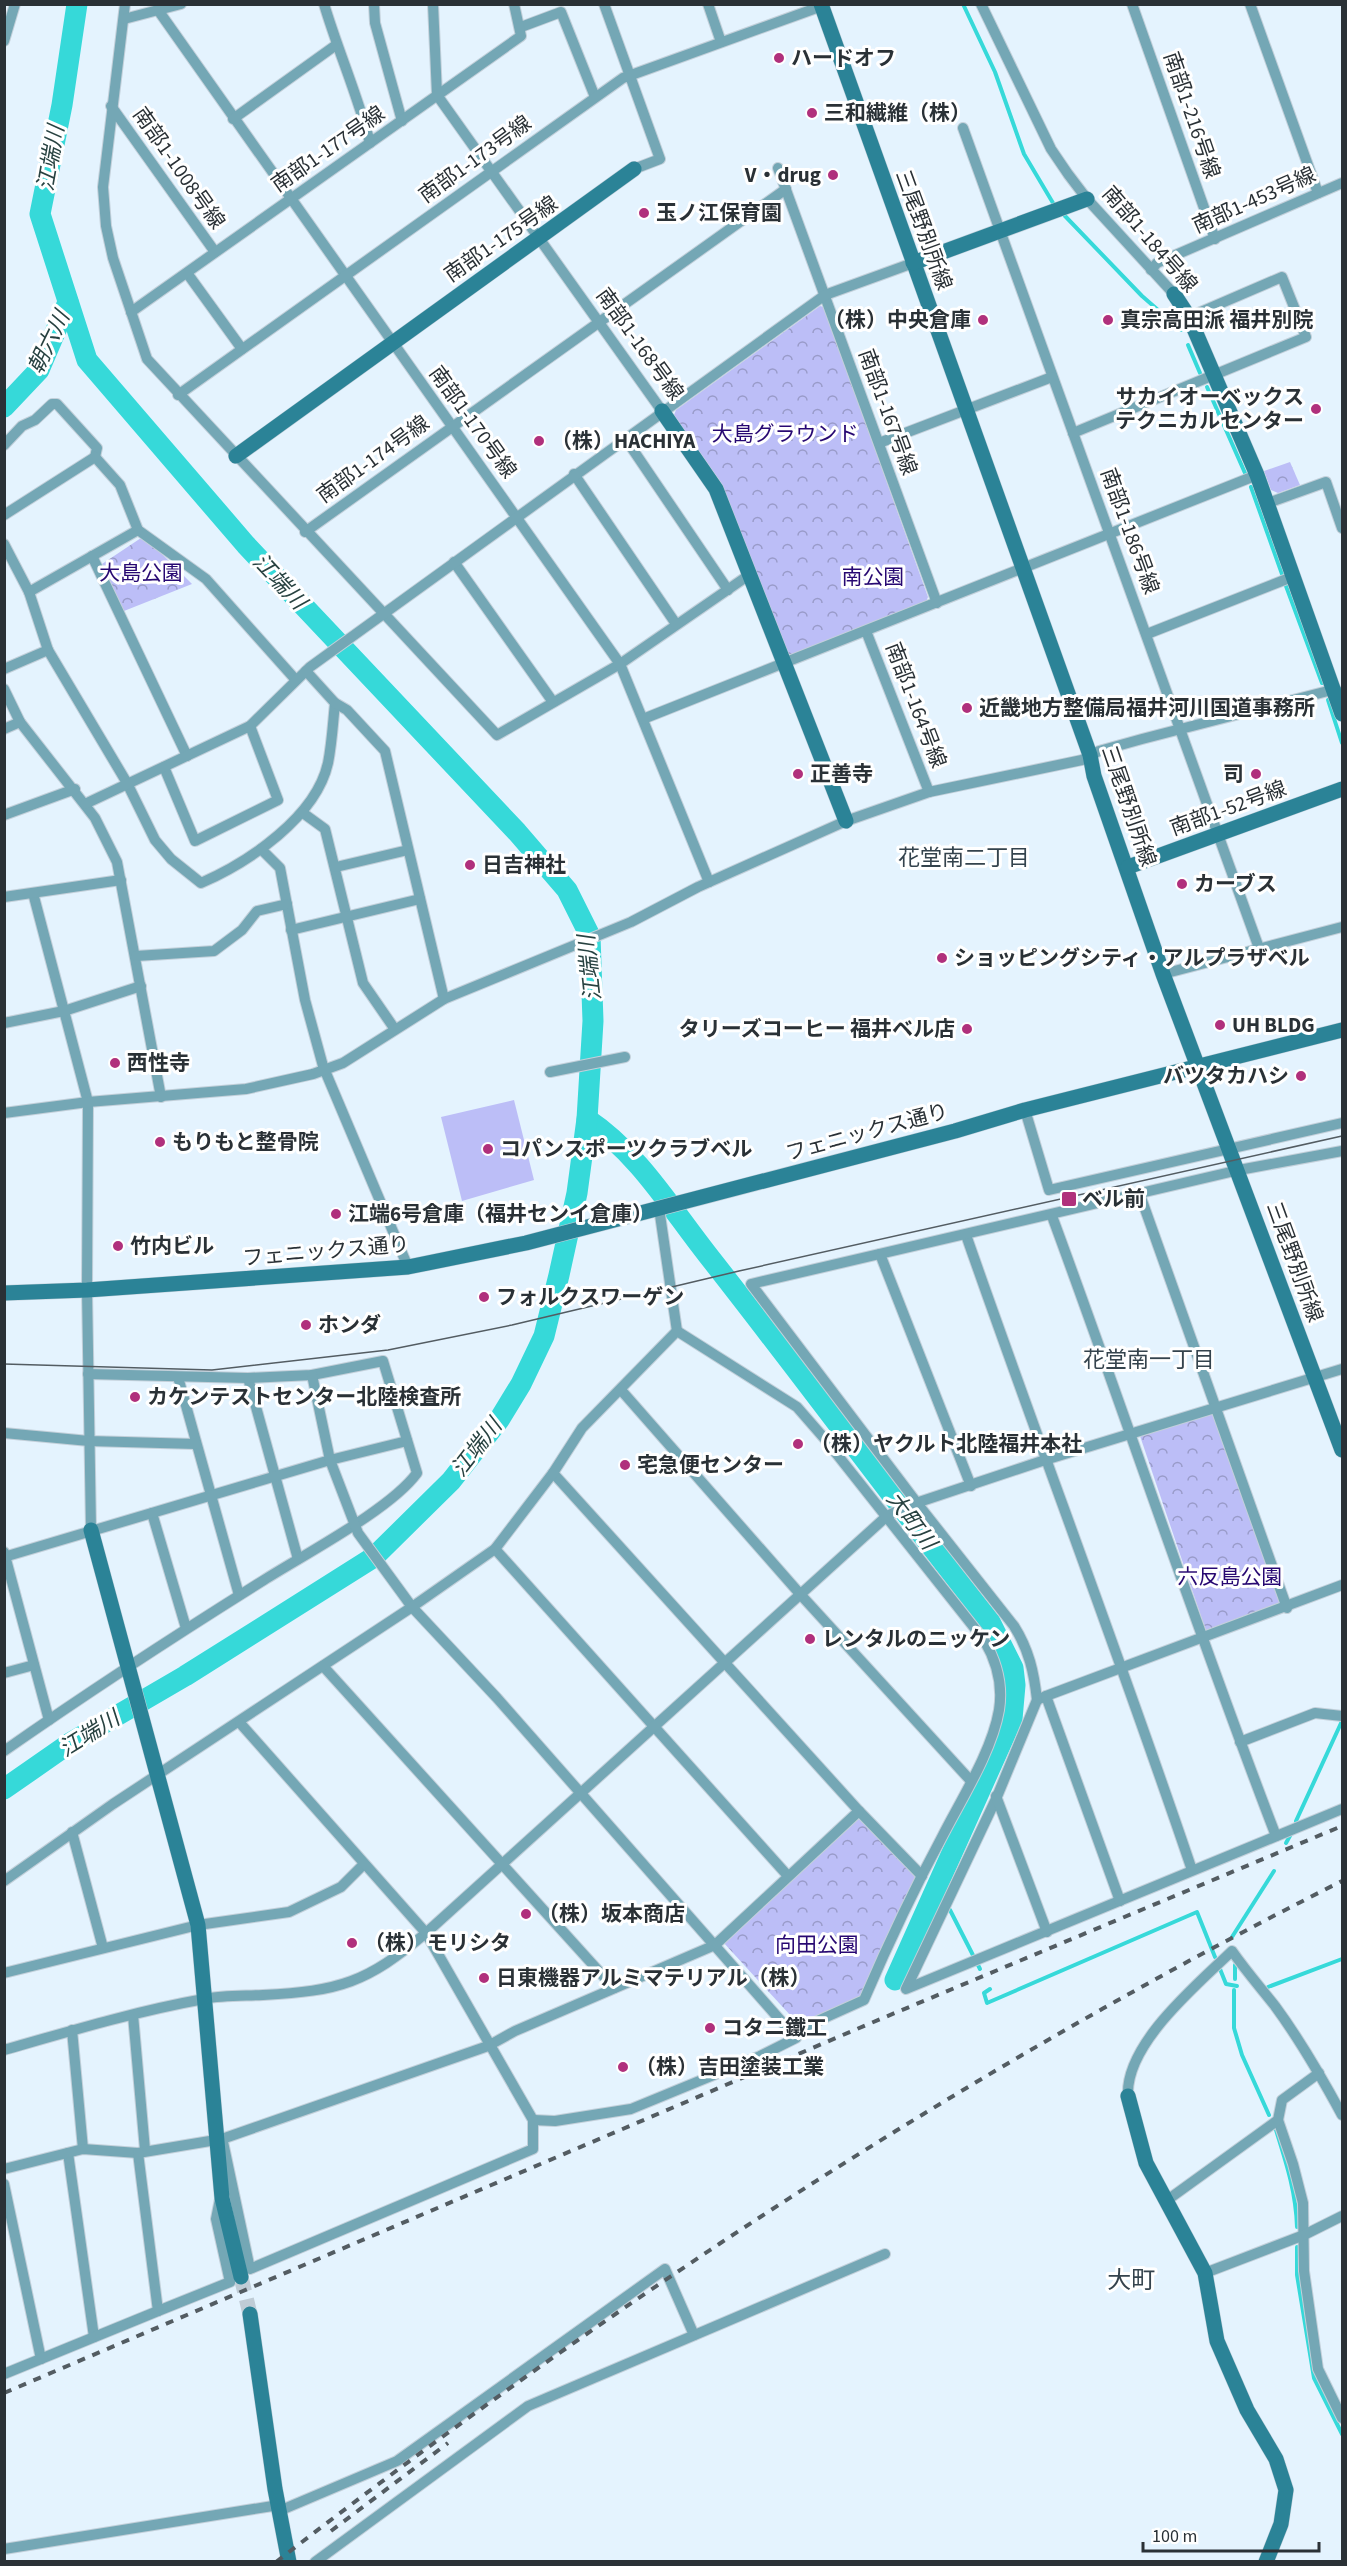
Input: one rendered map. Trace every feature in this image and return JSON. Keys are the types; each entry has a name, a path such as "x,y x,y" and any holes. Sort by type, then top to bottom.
{"street":[{"path":"4,41 15,4"},
{"path":"125,4 103,186 106,225 113,258 147,358 178,395 305,532 497,735 620,664 749,575"},
{"path":"124,19 181,4"},
{"path":"324,4 336,45 358,96 370,143"},
{"path":"374,4 375,23 402,121"},
{"path":"433,4 437,95"},
{"path":"514,4 521,27 561,12 595,97"},
{"name":"南部1-175号線","path":"236,456 634,169 660,159 604,4"},
{"path":"708,4 721,42"},
{"name":"南部1-184号線","path":"981,4 1052,148 1087,199 1174,294 1189,317 1268,503 1292,577 1339,692 1342,714"},
{"name":"南部1-216号線","path":"1132,4 1215,239"},
{"path":"1250,4 1318,193"},
{"name":"南部1-173号線","path":"178,395 595,97 630,75 823,5"},
{"name":"三尾野別所線","path":"823,5 1090,755 1094,776 1128,867 1163,974 1239,1170 1342,1450"},
{"name":"南部1-170号線","path":"158,10 620,664 709,882"},
{"name":"南部1-177号線","path":"131,312 521,36 521,27"},
{"path":"233,119 336,45"},
{"name":"南部1-168号線","path":"437,95 716,489 846,821"},
{"name":"南部1-1008号線","path":"111,106 215,252"},
{"name":"南部1-186号線","path":"963,128 1259,948"},
{"name":"南部1-167号線","path":"778,168 937,603"},
{"name":"南部1-453号線","path":"1151,270 1157,263 1342,183"},
{"name":"南部1-174号線","path":"305,532 786,189"},
{"path":"85,804 250,726 295,679 382,613 825,296 1087,199"},
{"path":"187,273 242,349"},
{"path":"1073,433 1306,337 1282,277 1189,317"},
{"path":"879,443 1052,377"},
{"path":"4,445 22,426 35,420 52,404 57,404 97,448 95,457 4,515"},
{"path":"625,438 728,590"},
{"path":"95,457 120,485 138,530 206,579 295,679"},
{"path":"574,474 676,624"},
{"path":"643,719 1257,475"},
{"path":"1268,503 1326,482 1342,528"},
{"path":"29,592 138,530"},
{"path":"4,544 29,592 48,650 127,783 155,840 171,859 201,883 261,849 303,813 328,765 335,703"},
{"path":"92,556 187,756"},
{"path":"454,562 553,702"},
{"path":"1147,634 1292,577"},
{"name":"南部1-164号線","path":"866,631 929,792"},
{"path":"4,669 48,650"},
{"path":"306,671 335,703 347,710 385,752 444,999"},
{"path":"4,689 20,722 85,804 117,862 162,1097"},
{"path":"4,1113 88,1102 246,1089 326,1070 358,1053 394,1028 444,999 626,924 709,882 846,821 929,792 1068,764 1090,755 1180,728 1328,691 1339,692"},
{"path":"4,729 20,722"},
{"path":"164,767 195,841 278,800 250,726"},
{"path":"4,815 75,789"},
{"name":"南部1-52号線","path":"1128,867 1342,789"},
{"path":"303,813 326,829 363,983 394,1028"},
{"path":"261,849 280,868 305,1000 326,1070 408,1267"},
{"path":"336,867 408,850"},
{"path":"4,897 121,880"},
{"path":"33,892 88,1102 87,1290 92,1530 198,1924 220,2139 222,2190 241,2277"},
{"path":"291,930 420,899"},
{"path":"136,956 214,951 242,930 257,911 287,904"},
{"path":"1163,974 1342,927"},
{"path":"4,1023 64,1011 141,986"},
{"name":"フェニックス通り","path":"4,1293 87,1290 408,1267 526,1243 603,1221 681,1203 955,1131 1025,1110 1200,1068 1342,1030"},
{"path":"550,1072 625,1057"},
{"path":"1025,1110 1049,1190 1342,1123"},
{"path":"1119,1901 1042,1698 1025,1644 914,1504 751,1284 1052,1216 1239,1170 1342,1151"},
{"path":"1140,1195 1287,1608"},
{"path":"533,2120 555,2121 631,2109 760,2056 796,2038 802,2028 864,2001 922,1876 971,1781 996,1724 999,1708 998,1674 994,1658 960,1607 890,1515 797,1407 677,1331 659,1208"},
{"path":"1052,1216 1131,1433 1202,1639 1276,1836"},
{"path":"966,1235 1045,1460 1123,1667 1192,1870"},
{"path":"880,1254 971,1485"},
{"path":"4,1881 72,1832 240,1723 410,1604 495,1550 553,1473 582,1428 677,1331"},
{"path":"4,1751 49,1720 130,1672 186,1629 239,1595 298,1558 356,1528 407,1486 417,1473 383,1361 312,1375 248,1378 88,1374"},
{"path":"4,2050 72,2030 206,1998 308,1993 336,1988 367,1976 426,1934 890,1515 914,1504 1045,1460 1214,1406 1342,1369"},
{"path":"312,1375 330,1460 356,1528 410,1604 497,1698 579,1794 796,2038"},
{"path":"178,1377 239,1595"},
{"path":"248,1378 298,1558"},
{"path":"621,1390 800,1594 971,1781"},
{"path":"4,1433 89,1442 196,1444"},
{"path":"49,1720 5,1556 274,1476 407,1441"},
{"path":"553,1473 726,1661 859,1811 922,1876"},
{"path":"152,1513 186,1629"},
{"path":"495,1550 789,1876"},
{"path":"1342,1585 1287,1608 1042,1698 906,1989 1342,1809"},
{"path":"4,1673 34,1665"},
{"path":"323,1666 614,1988"},
{"path":"1240,1742 1315,1713 1342,1716"},
{"path":"220,2139 250,2269 533,2149 533,2120 488,2046 426,1934 240,1723"},
{"path":"996,1796 1047,1932"},
{"path":"4,2169 83,2149 142,2151 220,2139 488,2046 515,2031 715,1945 859,1811"},
{"path":"72,1832 103,1948"},
{"path":"4,1973 198,1924 289,1912 341,1887 364,1864"},
{"path":"1266,2562 1281,2524 1286,2490 1276,2459 1247,2410 1217,2341 1205,2273 1146,2163 1128,2096 1130,2070 1141,2050 1170,2014 1232,1951 1255,1984 1274,2005 1319,2073 1342,2115"},
{"path":"133,2015 142,2151 158,2311"},
{"path":"72,2030 83,2149"},
{"path":"1319,2073 1282,2100 1278,2120 1303,2203 1304,2271 1318,2369 1342,2418"},
{"path":"1166,2201 1278,2120"},
{"path":"68,2153 94,2337"},
{"path":"4,2184 40,2359"},
{"path":"4,2374 230,2282 216,2219 222,2190"},
{"path":"1205,2273 1304,2235 1342,2216"},
{"path":"315,2562 528,2406 885,2254"},
{"path":"4,2549 279,2508 397,2461 665,2270 694,2336"},
{"path":"250,2314 289,2562"}],"green space":[{"name":"大島グラウンド","path":"820,306 824,307 928,597 926,602 791,655 787,653 722,484 674,415 676,410"},
{"path":"1290,462 1300,485 1278,493 1271,490 1264,471"},
{"name":"大島公園","path":"144,536 192,584 124,611 102,564"},
{"name":"コパンスポーツクラブベル","path":"514,1100 534,1180 462,1201 441,1117"},
{"name":"六反島公園","path":"1213,1413 1281,1603 1206,1631 1140,1436"},
{"name":"向田公園","path":"857,1817 922,1876 864,2000 802,2028 723,1942"}],"waterway":[{"name":"江端川","path":"4,1789 70,1743 185,1676 374,1557 451,1481 499,1420 521,1384 544,1336 559,1275 577,1193 587,1119 593,1021 590,936 567,890 517,832 246,545 87,360 40,214 62,105 77,4"},
{"path":"963,4 995,72 1024,154 1053,203"},
{"path":"1065,216 1142,296 1181,330"},
{"name":"朝六川","path":"4,407 39,370 68,302"},
{"path":"1188,345 1200,373"},
{"path":"1207,387 1245,473"},
{"path":"1251,487 1282,574"},
{"path":"1286,586 1322,683"},
{"path":"1328,700 1342,743"},
{"name":"大町川","path":"587,1119 638,1164 666,1200 990,1622 1013,1668 1015,1685 1012,1719 895,1980"},
{"path":"1296,1821 1342,1721"},
{"path":"1286,1843 1291,1834"},
{"path":"1232,1937 1274,1871"},
{"path":"929,1899 950,1910 980,1969"},
{"path":"990,1989 984,1993 987,2003 1197,1912 1215,1957"},
{"path":"1268,1987 1342,1959"},
{"path":"1235,1965 1235,1979"},
{"path":"1220,1969 1226,1984 1237,1986"},
{"path":"1234,1990 1234,2028 1242,2055 1269,2115"},
{"path":"1276,2130 1293,2189 1297,2227"},
{"path":"1297,2247 1297,2275 1314,2378 1342,2434"}],"tunnel":[{"path":"241,2277 250,2314"}],"tram line":[{"path":"4,1364 212,1370 388,1350 512,1325 739,1271 1342,1136"}],"railway":[{"path":"4,2393 871,2023 1342,1826"},
{"path":"276,2562 402,2466 531,2373 661,2283 793,2196 1064,2031 1202,1954 1342,1881"},
{"path":"331,2531 448,2443"}],"place":[{"name":"ハードオフ","path":"779,58"},
{"name":"三和繊維（株）","path":"812,113"},
{"name":"V・drug","path":"833,175"},
{"name":"玉ノ江保育園","path":"644,213"},
{"name":"（株）中央倉庫","path":"983,320"},
{"name":"真宗高田派 福井別院","path":"1108,320"},
{"name":"サカイオーベックス テクニカルセンター","path":"1316,409"},
{"name":"（株）HACHIYA","path":"539,441"},
{"name":"近畿地方整備局福井河川国道事務所","path":"967,708"},
{"name":"正善寺","path":"798,774"},
{"name":"司","path":"1256,774"},
{"name":"日吉神社","path":"470,865"},
{"name":"カーブス","path":"1182,884"},
{"name":"ショッピングシティ・アルプラザベル","path":"942,958"},
{"name":"UH BLDG","path":"1220,1025"},
{"name":"タリーズコーヒー 福井ベル店","path":"967,1029"},
{"name":"西性寺","path":"115,1063"},
{"name":"バツタカハシ","path":"1301,1076"},
{"name":"もりもと整骨院","path":"160,1142"},
{"name":"コパンスポーツクラブベル","path":"488,1149"},
{"name":"ベル前","path":"1069,1199"},
{"name":"江端6号倉庫（福井センイ倉庫）","path":"336,1214"},
{"name":"竹内ビル","path":"118,1246"},
{"name":"フォルクスワーゲン","path":"484,1297"},
{"name":"ホンダ","path":"306,1325"},
{"name":"カケンテストセンター北陸検査所","path":"135,1397"},
{"name":"（株）ヤクルト北陸福井本社","path":"798,1444"},
{"name":"宅急便センター","path":"625,1465"},
{"name":"レンタルのニッケン","path":"810,1639"},
{"name":"（株）坂本商店","path":"526,1914"},
{"name":"（株）モリシタ","path":"352,1943"},
{"name":"日東機器アルミマテリアル（株）","path":"484,1978"},
{"name":"コタニ鐵工","path":"710,2028"},
{"name":"（株）吉田塗装工業","path":"623,2067"}],"district":[{"name":"花堂南二丁目","path":"964,857"},
{"name":"花堂南一丁目","path":"1149,1359"},
{"name":"大町","path":"1131,2280"}],"park label":[{"name":"南公園","path":"873,577"}]}
